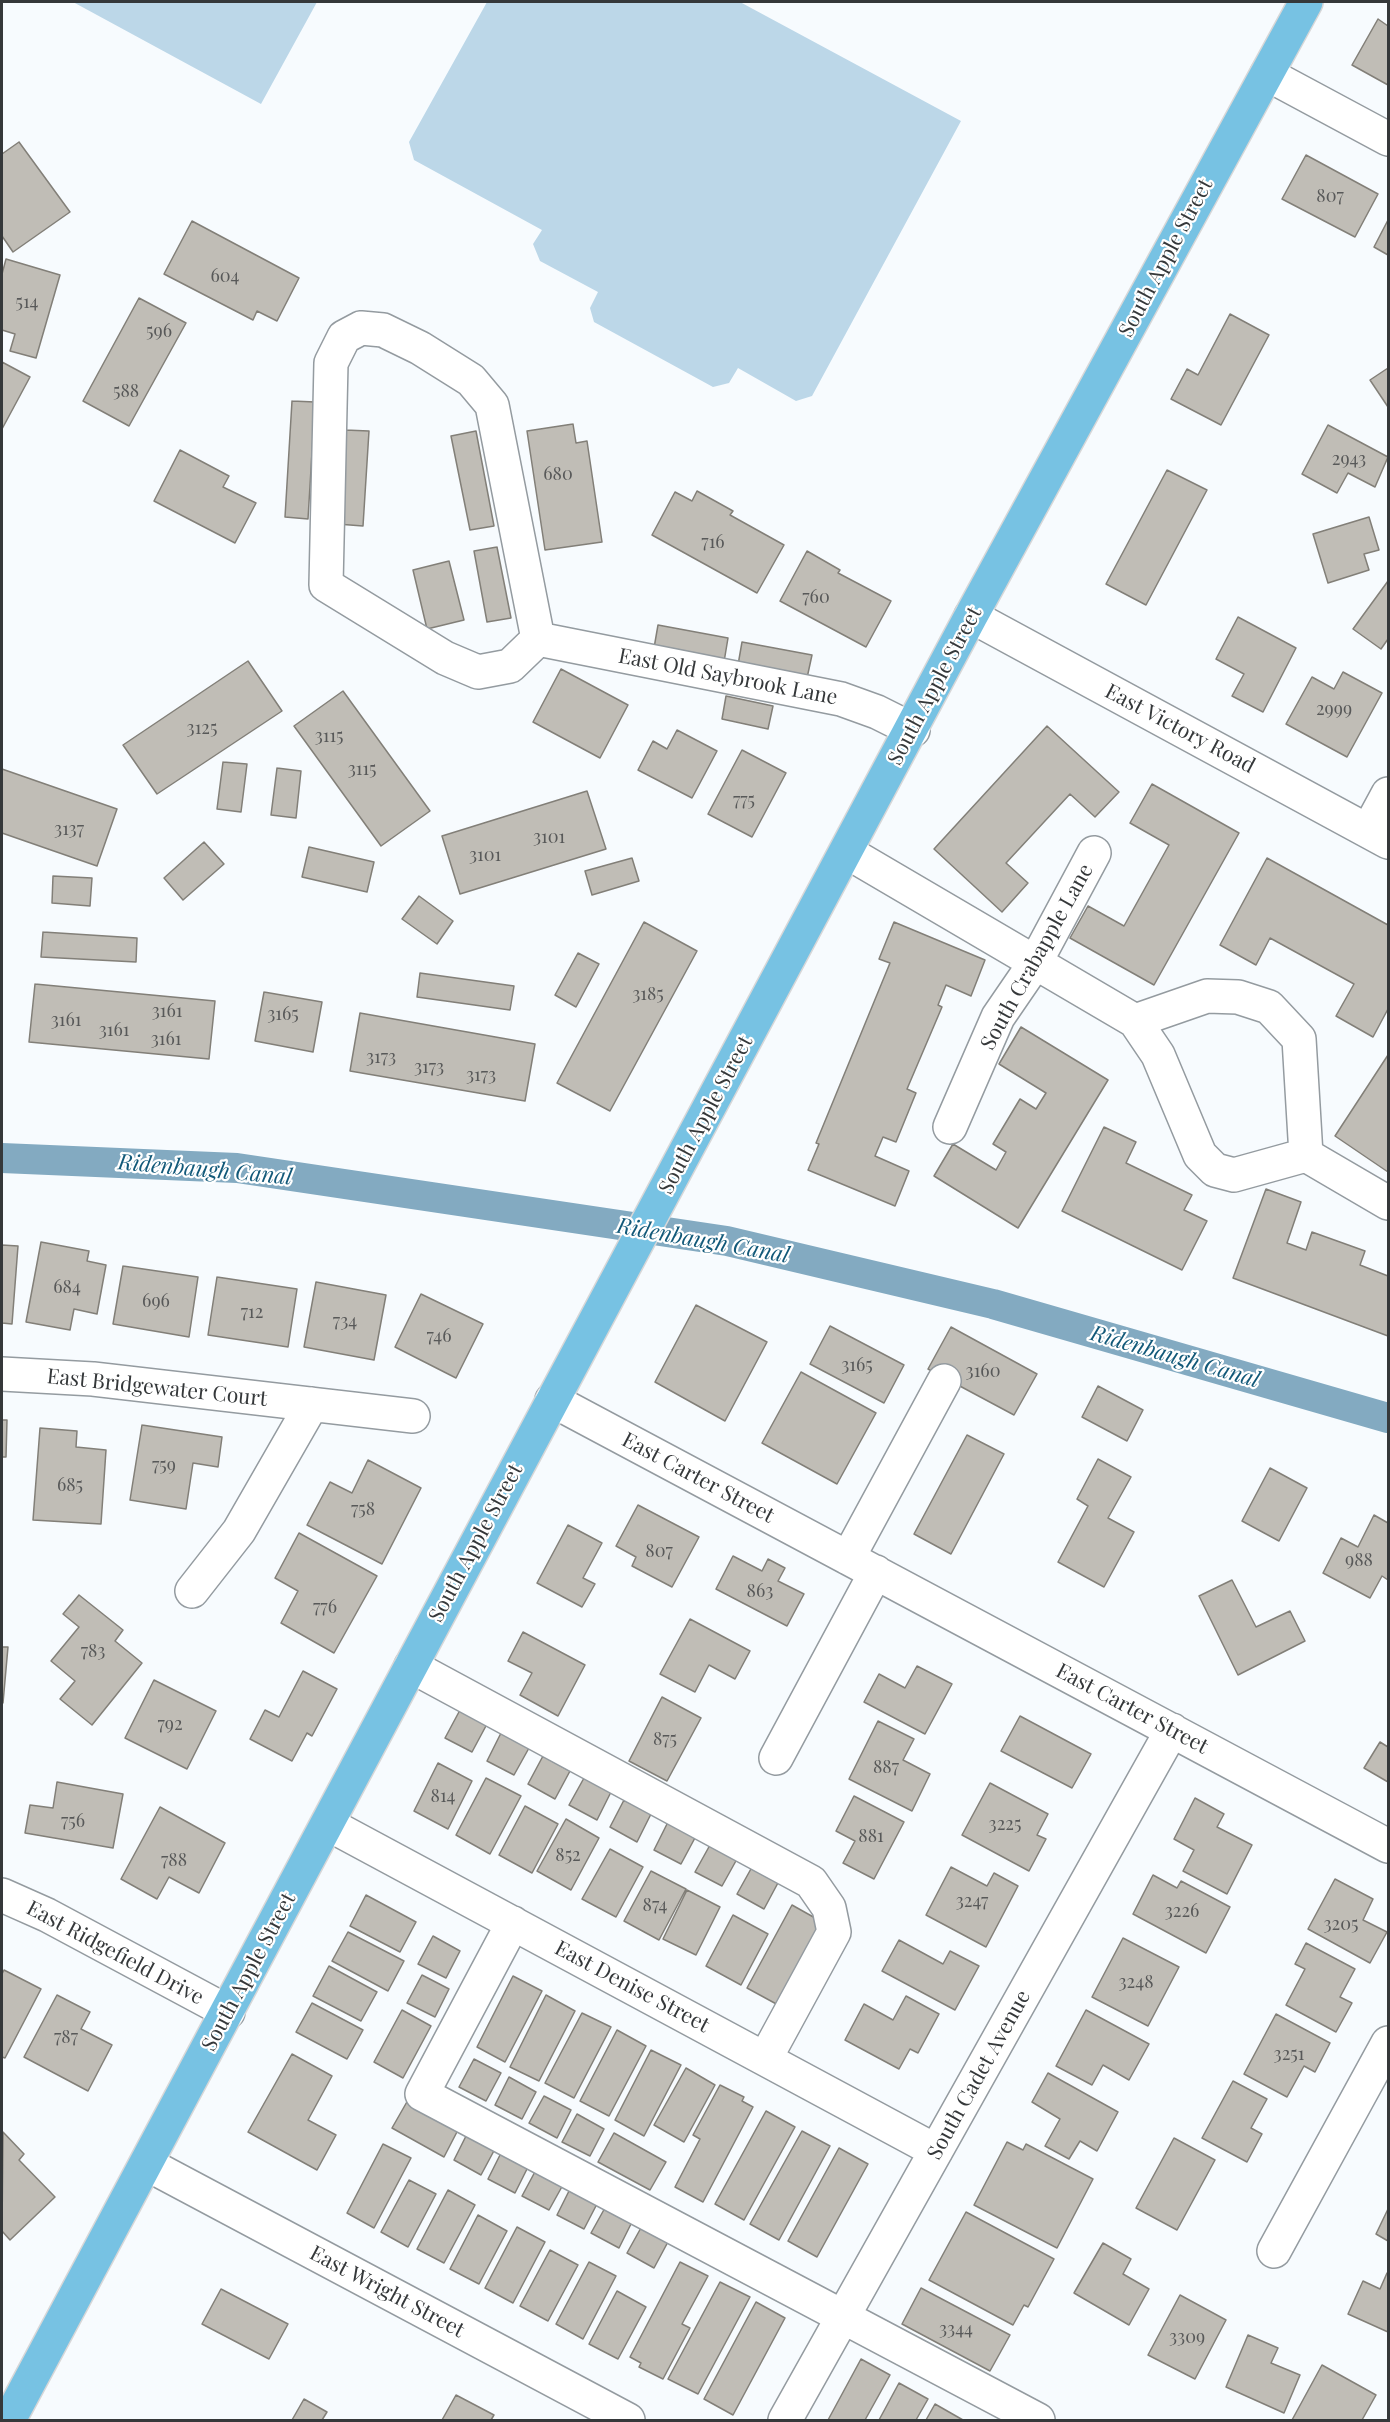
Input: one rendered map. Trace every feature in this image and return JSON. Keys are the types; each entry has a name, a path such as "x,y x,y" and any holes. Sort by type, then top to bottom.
{"main road":[{"name":"South Apple Street","path":"9,2421 552,1400 913,730 971,616 1306,2"}],"street":[{"path":"1267,74 1389,139"},
{"path":"362,328 383,330 420,348 471,380 492,405 538,639 510,666 478,672 445,658 326,585 331,363 344,337 362,328"},
{"name":"East Victory Road","path":"971,616 1378,837"},
{"name":"East Old Saybrook Lane","path":"538,639 841,699 877,712 913,730"},
{"path":"1378,837 1389,794"},
{"path":"847,852 1135,1021 1158,1055 1200,1155 1215,1170 1234,1175 1306,1155 1389,1203"},
{"name":"South Crabapple Lane","path":"950,1126 998,1017 1035,963 1094,853"},
{"path":"1135,1021 1207,996 1238,997 1269,1007 1299,1039 1306,1155"},
{"name":"East Bridgewater Court","path":"2,1374 93,1378 413,1416"},
{"path":"776,1758 944,1381"},
{"name":"East Carter Street","path":"552,1400 1389,1846"},
{"path":"192,1591 239,1531 312,1404"},
{"path":"411,1666 811,1882 829,1908 834,1932 765,2059"},
{"name":"South Cadet Avenue","path":"785,2421 1172,1730"},
{"name":"East Denise Street","path":"328,1824 936,2151"},
{"name":"East Ridgefield Drive","path":"2,1895 47,1915 228,2012"},
{"path":"513,1923 422,2094 1038,2421"},
{"path":"1274,2251 1389,2043"},
{"name":"East Wright Street","path":"147,2164 628,2421"}],"shaded area":[{"path":"73,2 317,2 261,104"},
{"path":"487,2 740,2 961,121 812,396 796,401 738,368 729,383 713,387 594,322 590,308 598,292 540,261 533,244 542,230 414,160 409,142"}],"building":[{"path":"1378,19 1388,26 1388,85 1352,65"},
{"path":"19,142 70,212 13,252 2,236 2,154"},
{"path":"1306,155 1378,194 1355,237 1282,199"},
{"path":"1388,220 1388,255 1374,247"},
{"path":"192,221 299,278 277,321 257,311 253,320 164,274"},
{"path":"6,259 60,275 36,358 10,351 15,334 2,330 2,274"},
{"path":"139,298 186,323 129,426 83,401"},
{"path":"1230,314 1269,335 1221,425 1171,399 1187,369 1198,375"},
{"path":"2,362 30,377 2,429"},
{"path":"1388,368 1388,407 1370,380"},
{"path":"292,401 315,402 308,519 285,517"},
{"path":"573,424 576,443 587,441 602,542 545,550 527,431"},
{"path":"1328,425 1388,457 1375,487 1348,473 1337,493 1302,474"},
{"path":"345,430 369,431 363,526 337,524"},
{"path":"476,431 494,526 470,530 451,436"},
{"path":"180,450 229,476 223,487 256,503 235,543 154,501"},
{"path":"1167,470 1207,490 1146,605 1106,584"},
{"path":"697,491 733,511 730,515 784,545 757,593 652,535 675,492 692,501"},
{"path":"1369,517 1379,550 1364,554 1369,570 1328,583 1313,534"},
{"path":"497,547 511,618 487,622 474,551"},
{"path":"807,551 840,570 838,573 891,601 866,647 780,601"},
{"path":"449,561 464,620 427,629 413,570"},
{"path":"1388,581 1388,639 1381,649 1353,629"},
{"path":"1238,617 1296,648 1263,712 1232,696 1244,674 1216,659"},
{"path":"658,625 728,638 724,662 654,648"},
{"path":"742,642 812,655 807,678 738,665"},
{"path":"248,661 282,711 157,794 123,745"},
{"path":"561,669 628,705 600,758 533,722"},
{"path":"1343,672 1382,693 1347,757 1286,724 1312,677 1334,689"},
{"path":"343,691 430,811 381,846 294,726"},
{"path":"726,696 773,706 768,729 722,719"},
{"path":"1047,726 1119,792 1095,817 1070,794 1006,863 1028,883 1002,912 934,849"},
{"path":"677,730 717,751 692,798 638,770 653,741 667,749"},
{"path":"742,750 786,773 752,837 708,814"},
{"path":"223,762 247,764 241,812 217,809"},
{"path":"277,768 301,771 296,818 271,815"},
{"path":"2,769 117,809 97,866 2,833"},
{"path":"1152,784 1239,833 1154,985 1070,938 1088,906 1124,926 1169,845 1130,823"},
{"path":"587,791 606,849 460,894 442,836"},
{"path":"204,842 224,864 183,900 164,878"},
{"path":"309,847 374,862 367,892 302,877"},
{"path":"632,858 639,881 592,895 585,871"},
{"path":"1267,858 1388,925 1388,1009 1373,1037 1336,1016 1354,984 1270,938 1256,965 1220,945"},
{"path":"53,876 92,878 90,906 52,903"},
{"path":"419,896 453,921 437,944 402,919"},
{"path":"644,922 697,951 610,1111 557,1083"},
{"path":"894,922 985,960 971,996 946,985 938,1005 942,1007 907,1089 916,1093 896,1142 883,1137 875,1156 909,1171 895,1206 808,1170 819,1144 816,1143 890,963 879,959"},
{"path":"43,932 137,938 136,962 41,957"},
{"path":"578,953 599,964 576,1007 555,995"},
{"path":"420,973 514,986 510,1010 417,997"},
{"path":"35,984 215,1001 209,1059 29,1042"},
{"path":"264,992 322,1002 313,1052 255,1041"},
{"path":"360,1013 535,1044 525,1101 350,1071"},
{"path":"1021,1027 1108,1080 1018,1228 934,1176 953,1144 996,1170 1006,1152 993,1144 1020,1099 1036,1109 1046,1093 999,1064"},
{"path":"1388,1055 1388,1172 1335,1136"},
{"path":"1104,1127 1136,1142 1126,1163 1192,1195 1184,1210 1207,1221 1182,1270 1062,1211"},
{"path":"1266,1189 1301,1202 1287,1243 1306,1250 1312,1232 1365,1251 1360,1265 1388,1276 1388,1336 1233,1278"},
{"path":"41,1242 89,1251 87,1261 106,1265 97,1314 74,1309 70,1330 26,1322"},
{"path":"2,1245 18,1246 12,1324 2,1323"},
{"path":"123,1266 198,1277 189,1337 113,1324"},
{"path":"217,1277 297,1289 288,1347 208,1335"},
{"path":"316,1282 386,1295 374,1360 304,1347"},
{"path":"421,1294 483,1324 456,1378 395,1347"},
{"path":"696,1305 767,1342 725,1421 655,1382"},
{"path":"830,1326 904,1365 884,1403 810,1364"},
{"path":"951,1327 1037,1374 1014,1415 928,1369"},
{"path":"801,1372 876,1413 837,1484 762,1443"},
{"path":"1098,1386 1143,1410 1127,1441 1082,1417"},
{"path":"2,1420 7,1420 6,1457 2,1457"},
{"path":"142,1425 222,1437 218,1467 193,1463 186,1509 130,1500"},
{"path":"40,1428 77,1431 76,1447 106,1450 101,1524 33,1520"},
{"path":"967,1435 1004,1454 951,1554 914,1534"},
{"path":"1098,1459 1131,1477 1108,1518 1134,1532 1104,1587 1058,1562 1088,1506 1077,1499"},
{"path":"368,1460 421,1488 382,1564 307,1525 330,1482 352,1493"},
{"path":"1270,1468 1307,1488 1279,1541 1242,1521"},
{"path":"638,1505 699,1537 672,1587 632,1566 636,1557 616,1546"},
{"path":"1374,1515 1388,1523 1388,1580 1382,1576 1370,1598 1323,1573 1341,1538 1358,1547"},
{"path":"568,1525 602,1543 583,1578 595,1584 582,1607 537,1583"},
{"path":"299,1533 377,1576 334,1653 281,1623 298,1591 275,1578"},
{"path":"733,1556 762,1571 768,1559 785,1568 778,1581 804,1594 787,1626 716,1589"},
{"path":"1232,1580 1256,1627 1290,1611 1305,1641 1238,1675 1199,1596"},
{"path":"79,1595 123,1630 115,1641 142,1663 92,1725 60,1699 75,1681 51,1661 79,1627 63,1614"},
{"path":"690,1619 750,1651 735,1679 709,1665 695,1692 660,1674"},
{"path":"523,1632 585,1665 558,1716 520,1695 532,1673 508,1661"},
{"path":"2,1647 8,1647 3,1703 2,1703"},
{"path":"917,1666 952,1684 925,1734 864,1702 879,1674 905,1688"},
{"path":"303,1671 337,1689 312,1736 307,1733 292,1761 250,1739 265,1710 279,1717"},
{"path":"154,1680 216,1711 187,1769 125,1738"},
{"path":"662,1697 701,1718 667,1781 629,1761"},
{"path":"460,1710 487,1724 472,1752 445,1738"},
{"path":"1020,1716 1091,1754 1072,1788 1001,1751"},
{"path":"878,1721 914,1739 903,1760 930,1774 912,1811 849,1779"},
{"path":"501,1733 529,1748 514,1775 487,1761"},
{"path":"1380,1742 1388,1747 1388,1782 1364,1768"},
{"path":"543,1756 570,1771 555,1799 528,1784"},
{"path":"438,1763 472,1781 448,1829 414,1811"},
{"path":"486,1778 521,1796 490,1854 456,1835"},
{"path":"584,1778 611,1792 597,1820 569,1805"},
{"path":"57,1782 123,1794 113,1848 25,1833 30,1805 53,1808"},
{"path":"990,1783 1048,1814 1037,1835 1046,1839 1029,1871 962,1835"},
{"path":"854,1796 904,1822 874,1879 843,1863 855,1841 836,1831"},
{"path":"1195,1798 1224,1814 1217,1827 1252,1845 1227,1894 1183,1871 1194,1850 1174,1839"},
{"path":"624,1800 651,1814 637,1842 610,1827"},
{"path":"525,1806 558,1824 532,1873 499,1855"},
{"path":"160,1807 225,1843 199,1893 169,1877 157,1899 121,1879"},
{"path":"566,1819 599,1838 571,1890 537,1871"},
{"path":"668,1822 696,1836 681,1864 654,1850"},
{"path":"710,1845 737,1859 722,1886 695,1872"},
{"path":"610,1849 643,1867 616,1917 582,1899"},
{"path":"752,1867 779,1881 764,1909 737,1894"},
{"path":"951,1867 987,1886 994,1873 1018,1886 986,1947 926,1915"},
{"path":"651,1871 686,1889 659,1940 624,1921"},
{"path":"1153,1875 1177,1888 1181,1881 1230,1907 1206,1953 1133,1914"},
{"path":"1335,1879 1373,1899 1363,1920 1387,1932 1370,1963 1308,1929"},
{"path":"687,1890 720,1907 696,1955 663,1939"},
{"path":"366,1895 416,1922 400,1952 350,1926"},
{"path":"792,1905 824,1923 780,2006 747,1988"},
{"path":"733,1915 768,1934 741,1985 706,1966"},
{"path":"348,1932 404,1961 388,1991 332,1961"},
{"path":"433,1936 460,1951 446,1978 418,1964"},
{"path":"1123,1938 1179,1967 1148,2026 1092,1997"},
{"path":"899,1940 943,1964 950,1951 979,1966 955,2010 882,1971"},
{"path":"1306,1943 1355,1969 1340,1997 1352,2003 1336,2032 1286,2005 1305,1969 1295,1964"},
{"path":"329,1966 377,1992 361,2021 313,1996"},
{"path":"4,1970 41,1989 5,2058 2,2057 2,1974"},
{"path":"422,1975 449,1989 435,2017 407,2003"},
{"path":"513,1976 542,1991 505,2062 477,2047"},
{"path":"57,1995 90,2012 81,2029 112,2045 88,2091 24,2057"},
{"path":"546,1995 575,2011 539,2081 510,2067"},
{"path":"906,1996 939,2014 918,2053 910,2049 899,2069 845,2040 864,2004 893,2020"},
{"path":"312,2003 363,2030 347,2059 296,2032"},
{"path":"402,2010 431,2026 403,2078 374,2062"},
{"path":"1086,2010 1149,2044 1129,2080 1103,2065 1092,2085 1056,2066"},
{"path":"582,2013 611,2027 574,2098 545,2083"},
{"path":"1276,2014 1330,2043 1315,2072 1304,2066 1287,2097 1244,2074"},
{"path":"617,2030 646,2046 609,2116 580,2101"},
{"path":"651,2050 681,2065 644,2136 615,2120"},
{"path":"292,2054 332,2076 308,2120 336,2135 317,2170 248,2132"},
{"path":"474,2059 501,2073 486,2101 459,2087"},
{"path":"686,2068 715,2085 684,2142 654,2125"},
{"path":"1048,2073 1118,2112 1097,2151 1080,2141 1069,2159 1045,2146 1060,2119 1032,2102"},
{"path":"509,2077 536,2092 522,2119 495,2105"},
{"path":"1233,2081 1267,2099 1251,2128 1262,2134 1247,2162 1202,2138"},
{"path":"720,2085 744,2097 742,2101 753,2107 703,2202 675,2187 700,2139 693,2135"},
{"path":"544,2096 571,2110 557,2138 529,2123"},
{"path":"408,2100 459,2128 444,2157 392,2128"},
{"path":"766,2111 795,2127 744,2220 715,2204"},
{"path":"577,2114 604,2129 590,2156 562,2142"},
{"path":"802,2131 830,2146 779,2240 750,2224"},
{"path":"3,2132 24,2154 19,2160 55,2197 10,2240 2,2231"},
{"path":"468,2132 496,2147 481,2175 454,2160"},
{"path":"614,2133 666,2162 650,2190 598,2162"},
{"path":"1174,2138 1215,2160 1177,2230 1136,2208"},
{"path":"1007,2142 1023,2150 1026,2144 1093,2179 1057,2248 974,2205"},
{"path":"383,2144 411,2158 374,2228 347,2213"},
{"path":"839,2148 868,2164 817,2257 788,2241"},
{"path":"502,2151 529,2165 515,2193 488,2179"},
{"path":"537,2168 564,2183 549,2210 522,2196"},
{"path":"409,2180 436,2194 408,2247 381,2232"},
{"path":"571,2187 598,2202 584,2229 557,2215"},
{"path":"448,2190 475,2205 444,2263 417,2249"},
{"path":"606,2206 633,2220 619,2248 591,2233"},
{"path":"1388,2209 1388,2241 1376,2234"},
{"path":"966,2212 1054,2259 1028,2307 1024,2305 1013,2325 929,2280"},
{"path":"478,2215 507,2231 479,2284 450,2269"},
{"path":"642,2226 669,2240 654,2268 627,2253"},
{"path":"517,2227 545,2242 513,2303 485,2288"},
{"path":"1103,2243 1131,2259 1123,2274 1149,2289 1129,2325 1074,2293"},
{"path":"550,2250 578,2265 548,2321 520,2306"},
{"path":"589,2262 616,2276 583,2339 556,2324"},
{"path":"680,2262 708,2276 682,2324 690,2328 663,2379 639,2367 641,2363 630,2357"},
{"path":"1387,2273 1388,2332 1348,2314 1363,2281 1380,2289"},
{"path":"720,2282 750,2297 698,2394 668,2379"},
{"path":"921,2288 1010,2335 990,2371 902,2324"},
{"path":"221,2289 288,2324 269,2359 202,2324"},
{"path":"617,2291 646,2307 618,2359 589,2344"},
{"path":"1180,2295 1226,2320 1195,2379 1148,2355"},
{"path":"756,2302 785,2318 733,2415 704,2399"},
{"path":"1248,2335 1278,2348 1271,2363 1300,2375 1284,2413 1226,2387"},
{"path":"861,2359 890,2375 865,2420 828,2420"},
{"path":"1322,2365 1376,2395 1362,2420 1292,2420"},
{"path":"899,2383 928,2399 916,2420 879,2420"},
{"path":"456,2395 494,2415 491,2420 442,2420"},
{"path":"304,2399 327,2412 322,2420 292,2420"},
{"path":"935,2404 963,2420 926,2420"}],"waterway":[{"name":"Ridenbaugh Canal","path":"2,1158 237,1168 727,1241 993,1304 1388,1418"}]}
